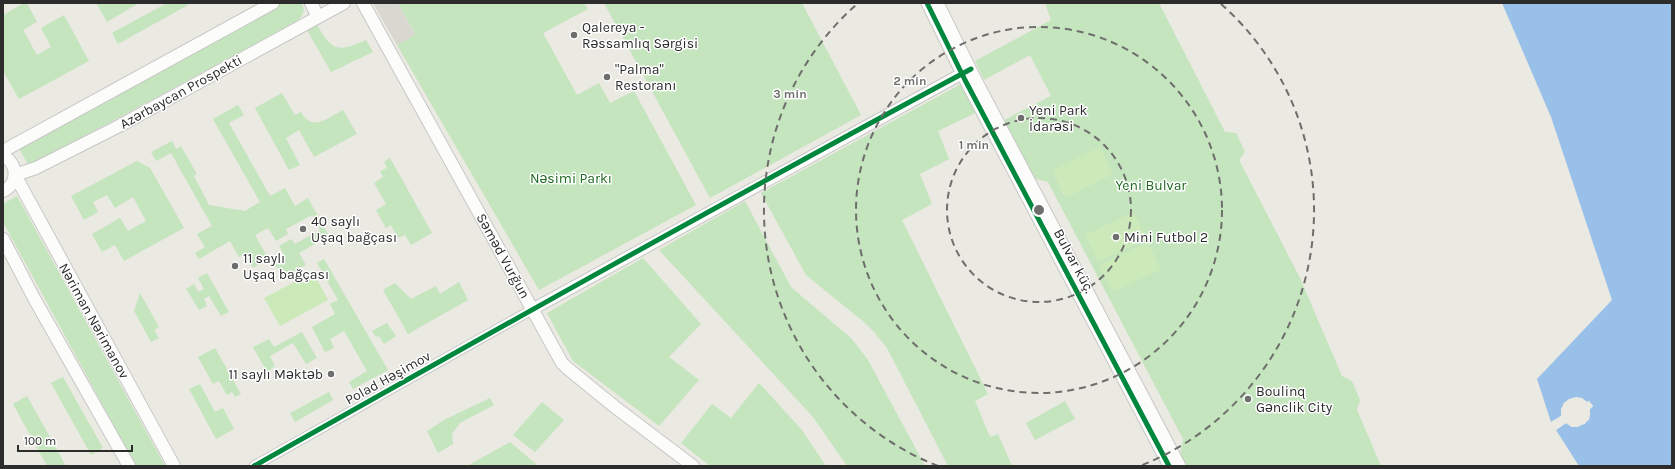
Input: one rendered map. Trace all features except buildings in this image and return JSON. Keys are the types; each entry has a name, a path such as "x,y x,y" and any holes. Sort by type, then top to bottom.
{"main road":[{"path":"3,151 272,3"},
{"path":"311,3 318,17"},
{"name":"Azərbaycan Prospekti","path":"15,175 36,168 119,126 344,3"},
{"name":"Səməd Vurğun","path":"363,3 558,356 567,368 615,407 693,466"},
{"name":"Nəriman Nərimanov","path":"3,156 13,165 15,175 174,466"},
{"path":"3,191 11,186 15,175"},
{"path":"3,239 39,307 129,466"}],"street":[{"name":"Bulvar küç.","path":"927,3 966,72 1136,392 1180,466"},
{"name":"Bulvar küç.","path":"938,3 966,72"},
{"path":"533,309 966,72"},
{"name":"Polad Həşimov","path":"254,466 533,309"},
{"name":"Bulvar küç.","path":"1136,392 1169,466"}],"green space":[{"path":"24,3 27,3 37,22 23,30 37,55 51,47 41,28 64,15 89,61 19,99 3,71 3,15"},
{"path":"96,3 139,3 107,22"},
{"path":"167,3 188,3 188,5 118,44 112,33"},
{"path":"283,3 301,3 304,11 296,22 29,166 18,147"},
{"name":"Nəsimi Parkı","path":"398,3 584,3 588,9 543,33 577,95 599,83 610,103 634,91 696,205 539,290 397,45 415,34"},
{"path":"604,3 802,3 861,115 710,198"},
{"name":"Yeni Bulvar","path":"1045,3 1159,3 1225,132 1236,133 1245,152 1239,160 1300,278 1342,376 1352,381 1360,400 1357,410 1381,466 1187,466 1180,454 1183,439 1048,182 1034,178 1004,120 1051,96 1030,55 984,80 975,61 1051,20"},
{"path":"317,25 322,34 332,45 342,48 349,47 366,40 373,52 331,72 307,30"},
{"path":"961,84 977,112 938,131 949,159 920,174 932,204 902,220 988,394 975,401 990,437 998,434 1012,466 948,466 887,348 865,323 806,275 761,193"},
{"path":"282,93 295,115 301,112 305,118 310,121 320,122 343,110 357,134 314,157 299,130 286,138 300,165 289,170 255,108"},
{"path":"238,105 244,115 229,123 270,196 285,188 295,206 308,198 329,236 299,253 306,265 290,273 273,266 286,258 279,246 291,239 295,244 320,230 312,215 286,229 288,234 276,241 268,228 255,235 268,258 253,268 245,254 239,257 230,241 199,259 195,253 205,247 197,234 212,226 171,153 156,161 151,152 172,141 176,149 181,146 197,174 194,176 209,205 245,211 260,202 213,119"},
{"path":"1100,147 1113,174 1065,198 1052,170"},
{"path":"390,158 432,233 411,245 405,235 398,238 391,225 386,228 376,210 386,204 374,183 383,177 380,171 387,168 384,162"},
{"path":"137,161 150,168 184,228 124,261 115,245 102,252 92,234 120,218 128,231 146,221 133,197 115,208 107,195 93,202 98,212 84,220 71,196"},
{"path":"17,196 165,466 136,466 3,222 3,204"},
{"path":"745,201 791,287 852,339 868,360 925,466 847,466 813,417 659,250"},
{"name":"Mini Futbol 2","path":"1134,212 1147,239 1098,262 1085,235"},
{"path":"1148,242 1161,269 1113,292 1099,265"},
{"path":"643,258 701,324 669,357 699,380 659,426 573,361 547,313"},
{"path":"324,259 388,370 353,389 349,382 367,371 344,331 330,339 334,348 325,352 312,327 335,314 330,304 338,300 317,263"},
{"path":"313,272 328,300 280,326 264,298"},
{"path":"207,273 229,312 221,316 209,296 204,299 207,306 199,310 186,289 194,284 198,292 204,289 198,278"},
{"path":"459,282 468,300 408,334 383,290 395,283 411,299 436,286 440,294"},
{"path":"140,293 159,327 154,330 159,338 151,342 134,311"},
{"path":"387,323 396,336 384,344 379,336 376,337 372,331"},
{"path":"302,332 317,358 306,364 293,343 270,356 275,366 267,372 253,347 269,339 274,347"},
{"path":"215,348 241,394 235,397 232,392 227,395 219,381 213,384 198,357"},
{"path":"63,377 103,448 91,455 51,383"},
{"path":"759,383 802,430 826,466 710,466 681,443 712,404 731,418"},
{"path":"200,384 215,412 223,408 234,429 216,439 189,389"},
{"path":"329,392 333,400 295,422 290,413"},
{"path":"27,396 66,466 47,466 13,404"},
{"path":"490,398 494,405 460,423 452,434 453,444 438,453 427,431 444,420"},
{"path":"1065,401 1075,419 1035,440 1026,423"},
{"path":"542,402 564,420 535,452 513,435"},
{"path":"510,442 536,464 533,466 467,466"}],"shaded area":[{"path":"373,3 398,3 415,35 397,45"}],"water":[{"path":"1502,3 1672,3 1672,466 1579,466 1556,430 1566,423 1572,427 1585,424 1590,415 1590,409 1593,406 1589,401 1587,402 1576,398 1564,403 1561,416 1551,422 1537,379 1612,300 1551,117"}],"pier":[{"path":"1576,397 1582,398 1587,402 1589,401 1593,406 1590,409 1589,420 1578,427 1572,427 1566,423 1556,430 1555,428 1565,421 1572,425 1578,425 1587,419 1588,408 1590,406 1589,403 1586,404 1581,400 1576,399 1566,404 1563,409 1563,417 1552,424 1551,422 1561,416 1561,409 1564,403 1569,399"}],"cycle path":[{"path":"927,3 965,80 1169,466"},
{"path":"254,466 701,216 971,69"}],"place":[{"name":"Qalereya - Rəssamlıq Sərgisi","path":"574,35"},
{"name":"\"Palma\" Restoranı","path":"607,77"},
{"name":"Yeni Park İdarəsi","path":"1021,118"},
{"name":"40 saylı Uşaq bağçası","path":"303,229"},
{"name":"Mini Futbol 2","path":"1116,237"},
{"name":"11 saylı Uşaq bağçası","path":"235,266"},
{"name":"11 saylı Məktəb","path":"331,374"},
{"name":"Boulinq Gənclik City","path":"1248,399"}]}
